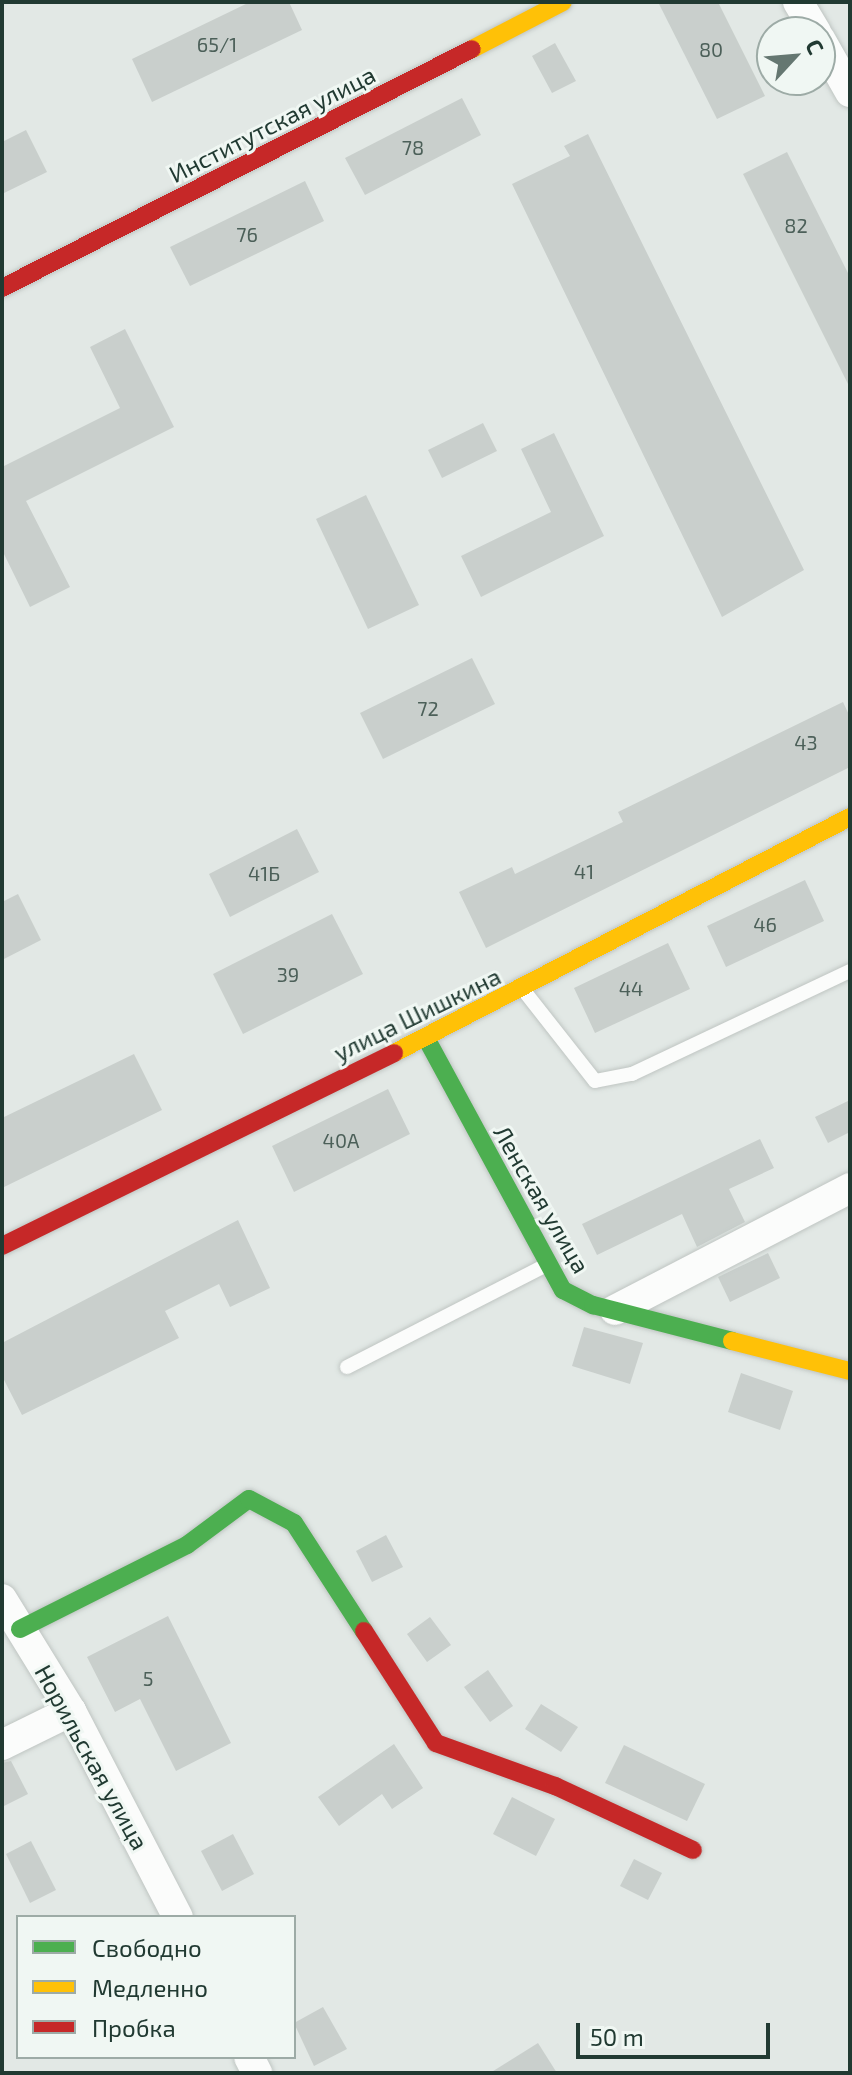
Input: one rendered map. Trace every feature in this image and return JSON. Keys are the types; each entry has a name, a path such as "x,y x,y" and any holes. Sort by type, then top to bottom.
{"street":[{"name":"Институтская улица","path":"2,288 563,2"},
{"path":"836,67 850,92"},
{"name":"улица Шишкина","path":"2,1246 426,1038 850,817"},
{"name":"Ленская улица","path":"426,1038 546,1265 575,1298 850,1371"},
{"path":"615,1310 850,1188"},
{"path":"20,1629 187,1545 249,1499 294,1523 436,1743 555,1786 693,1850"},
{"name":"Норильская улица","path":"2,1599 71,1711 177,1915"},
{"path":"2,1745 71,1711"}],"lane":[{"path":"522,989 595,1081 632,1074 850,971"},
{"path":"347,1367 546,1265"}],"building":[{"path":"250,2 289,2 302,30 152,102 132,59"},
{"path":"658,2 718,2 756,78 756,96 765,96 717,119"},
{"path":"555,43 576,81 552,93 532,56"},
{"path":"462,98 481,135 365,195 345,158"},
{"path":"26,130 47,172 2,194 2,142"},
{"path":"588,134 804,570 722,617 512,184 570,156 564,146"},
{"path":"787,152 850,277 850,388 743,174"},
{"path":"305,181 324,221 190,286 170,247"},
{"path":"125,329 174,427 26,501 70,587 30,607 2,550 2,467 120,408 90,347"},
{"path":"483,423 497,451 442,478 428,450"},
{"path":"554,433 604,536 481,597 461,556 551,512 521,449"},
{"path":"366,495 419,605 368,629 316,519"},
{"path":"472,658 495,704 383,759 360,713"},
{"path":"843,702 850,717 850,767 486,948 459,892 512,867 515,874 623,822 618,812"},
{"path":"297,829 319,872 230,917 209,874"},
{"path":"805,880 824,921 726,967 707,926"},
{"path":"18,894 41,940 2,960 2,902"},
{"path":"332,914 363,974 243,1034 213,974"},
{"path":"668,943 690,989 595,1033 574,988"},
{"path":"134,1054 162,1110 2,1188 2,1118"},
{"path":"388,1089 410,1134 294,1192 272,1146"},
{"path":"850,1100 850,1132 828,1143 815,1117"},
{"path":"760,1139 774,1168 729,1189 745,1222 697,1247 682,1214 597,1255 582,1224"},
{"path":"238,1220 270,1288 230,1307 219,1284 165,1311 179,1338 22,1415 2,1376 2,1343"},
{"path":"768,1253 780,1278 730,1302 718,1277"},
{"path":"584,1327 643,1343 630,1384 572,1366"},
{"path":"741,1373 793,1391 780,1430 728,1412"},
{"path":"386,1535 403,1567 372,1582 356,1551"},
{"path":"168,1616 231,1743 176,1771 140,1699 115,1712 87,1657"},
{"path":"430,1617 451,1645 427,1662 407,1634"},
{"path":"488,1670 513,1706 490,1722 464,1687"},
{"path":"541,1704 578,1727 561,1752 525,1729"},
{"path":"394,1744 423,1788 392,1809 382,1794 339,1826 318,1797"},
{"path":"624,1745 705,1784 687,1821 605,1783"},
{"path":"11,1761 28,1794 2,1807 2,1763"},
{"path":"512,1797 555,1819 536,1856 493,1834"},
{"path":"233,1834 254,1874 222,1891 201,1851"},
{"path":"31,1841 56,1890 30,1903 6,1854"},
{"path":"634,1859 662,1873 648,1900 620,1886"},
{"path":"323,2007 347,2049 314,2066 296,2022"},
{"path":"538,2043 557,2073 490,2073"}],"traffic: fast":[{"path":"426,1038 563,1290 593,1305 732,1341"},
{"path":"20,1629 187,1545 249,1499 294,1523 364,1631"}],"traffic: slow":[{"path":"472,49 563,2"},
{"path":"394,1053 850,817"},
{"path":"732,1341 850,1371"}],"traffic: jam":[{"path":"2,288 472,49"},
{"path":"2,1246 394,1053"},
{"path":"364,1631 436,1743 555,1786 693,1850"}]}
